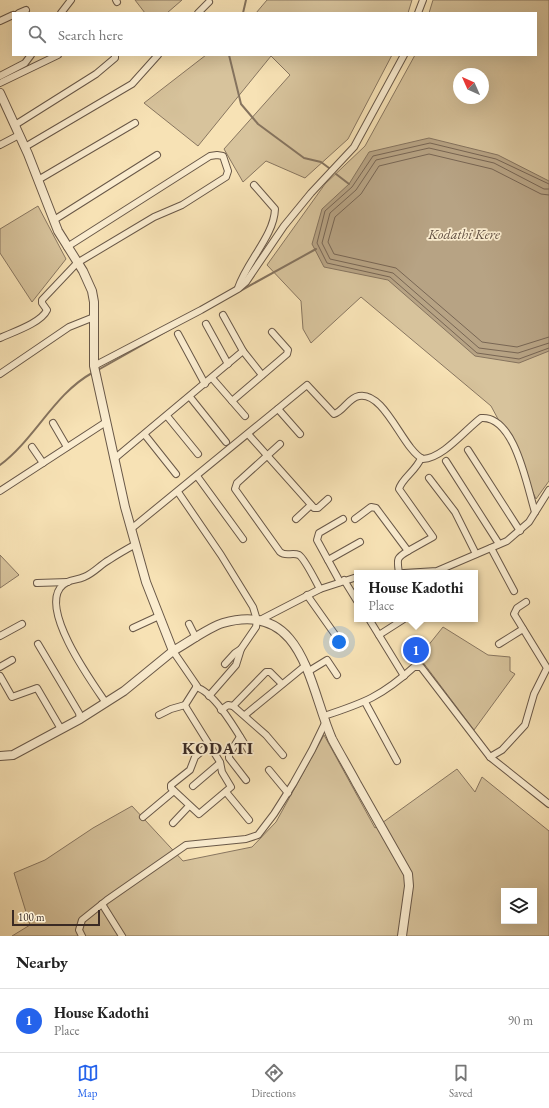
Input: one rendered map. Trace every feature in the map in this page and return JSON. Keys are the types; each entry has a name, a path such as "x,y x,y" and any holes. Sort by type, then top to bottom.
{"street":[{"path":"62,12 71,0"},
{"path":"418,12 423,0"},
{"path":"199,12 209,2"},
{"path":"21,12 26,10"},
{"path":"0,21 12,15"},
{"path":"0,76 25,63 30,56"},
{"path":"0,83 56,56"},
{"path":"15,125 96,74 115,58 115,56"},
{"path":"25,147 132,84 157,56"},
{"path":"94,366 238,289 256,269 284,226 311,193 354,147 403,56"},
{"path":"0,93 25,147 54,220 67,247 83,271 92,291 94,317 94,366 114,459 146,582 173,651 196,687 204,690 221,710 249,751"},
{"path":"38,180 135,123"},
{"path":"0,145 19,135"},
{"path":"54,220 157,156"},
{"path":"0,338 39,320 47,310 42,300 77,263 154,217 182,205 226,177 228,171 223,156 210,156 67,247"},
{"path":"238,289 247,267 275,220 275,209 254,185"},
{"path":"223,314 243,351 262,375"},
{"path":"0,374 69,328 94,317"},
{"path":"206,324 228,364"},
{"path":"232,401 288,352 272,332"},
{"path":"178,334 206,384"},
{"path":"114,459 206,384 243,351"},
{"path":"212,378 245,416"},
{"path":"131,529 178,492 305,386 309,387 334,414 350,401 359,396 366,396 374,400 398,427 415,454 421,458 433,457 481,418 495,420 507,434 515,447 535,512"},
{"path":"190,397 226,442"},
{"path":"278,409 300,434"},
{"path":"167,416 198,454"},
{"path":"0,491 106,422"},
{"path":"53,423 67,447"},
{"path":"145,434 176,474"},
{"path":"248,434 314,508 318,508 328,499"},
{"path":"280,444 237,484 235,489 280,552 285,555 297,554 302,558 320,589"},
{"path":"32,447 43,463"},
{"path":"468,450 520,531"},
{"path":"399,570 397,560 399,556 433,537 399,489 400,483 417,467 421,458"},
{"path":"446,461 500,544"},
{"path":"197,476 243,539"},
{"path":"429,478 455,512 476,554"},
{"path":"446,570 476,554 507,541 520,531 535,512 549,490"},
{"path":"178,492 221,555 253,607 259,620"},
{"path":"296,519 311,505"},
{"path":"355,519 370,507 376,508 408,550"},
{"path":"343,519 319,533 317,540 328,560 354,597"},
{"path":"328,560 360,542"},
{"path":"106,703 78,659 59,623 56,602 57,596 60,588 68,582 92,573 108,560 136,544"},
{"path":"491,548 514,591"},
{"path":"209,696 236,665 242,649 259,620 320,589 354,578"},
{"path":"37,583 68,582"},
{"path":"307,595 341,643"},
{"path":"490,757 502,750 525,725 534,694 548,666 514,614 517,608 526,602"},
{"path":"133,628 159,616"},
{"path":"0,756 13,755 80,719 124,691 173,651 222,623 247,619 259,620 281,630 290,638 308,668 332,739 408,874 410,886 402,936"},
{"path":"370,622 404,676"},
{"path":"379,636 400,622"},
{"path":"0,636 22,624"},
{"path":"189,624 196,638"},
{"path":"499,644 523,629"},
{"path":"38,644 79,713 80,719"},
{"path":"225,664 242,649"},
{"path":"0,667 12,660"},
{"path":"245,715 282,684 308,668 327,660 337,676"},
{"path":"82,936 79,930 80,923 102,904 189,844 254,838 274,814 288,793 312,750 325,718 365,702 384,692 414,667 421,667 490,757 549,804"},
{"path":"233,706 266,672 270,672 282,684"},
{"path":"0,676 12,697 37,688 61,729"},
{"path":"159,715 171,709 185,705 196,687"},
{"path":"365,702 398,761"},
{"path":"185,705 220,763 222,772 231,787 202,814 196,814 171,785 190,770 195,757 209,745"},
{"path":"221,710 228,705 233,706 266,734 283,755"},
{"path":"240,737 229,754 229,758 246,780"},
{"path":"193,786 220,763"},
{"path":"269,770 288,793"},
{"path":"143,817 174,790"},
{"path":"226,792 249,820"},
{"path":"173,823 190,806"},
{"path":"102,904 122,936"}],"shaded area":[{"path":"135,0 182,0 168,12 144,12"},
{"path":"267,0 412,0 408,12 257,12"},
{"path":"433,0 549,0 549,481 536,499 505,432 491,406 361,297 311,343 303,329 301,301 267,265 325,184 365,146 414,56 537,56 537,12 429,12"},
{"path":"205,56 271,56 198,146 144,103"},
{"path":"271,56 391,56 348,139 305,178 266,161 243,182 224,149 290,75"},
{"path":"38,206 66,259 32,302 0,253 0,229"},
{"path":"0,555 19,575 0,588"},
{"path":"443,627 488,655 510,657 510,671 515,674 474,730 419,657"},
{"path":"324,735 375,828 457,769 475,792 482,777 549,831 549,936 12,936 30,925 14,873 45,860 93,828 132,806 183,861 252,847 276,822"}],"water":[{"name":"Kodathi Kere","path":"429,138 498,155 549,181 549,351 519,363 475,356 388,280 324,267 312,244 322,209 349,184 369,152"}],"waterway":[{"path":"243,12 246,0"},
{"path":"229,56 241,104 258,124 304,158 321,162 329,168"},
{"path":"336,174 349,184"},
{"path":"240,291 316,249"},
{"path":"98,370 176,326"},
{"path":"0,465 24,443 55,404 79,382 92,373"}],"place":[{"name":"House Kadothi","path":"416,650"}],"district":[{"name":"KODATI","path":"218,748"}]}
